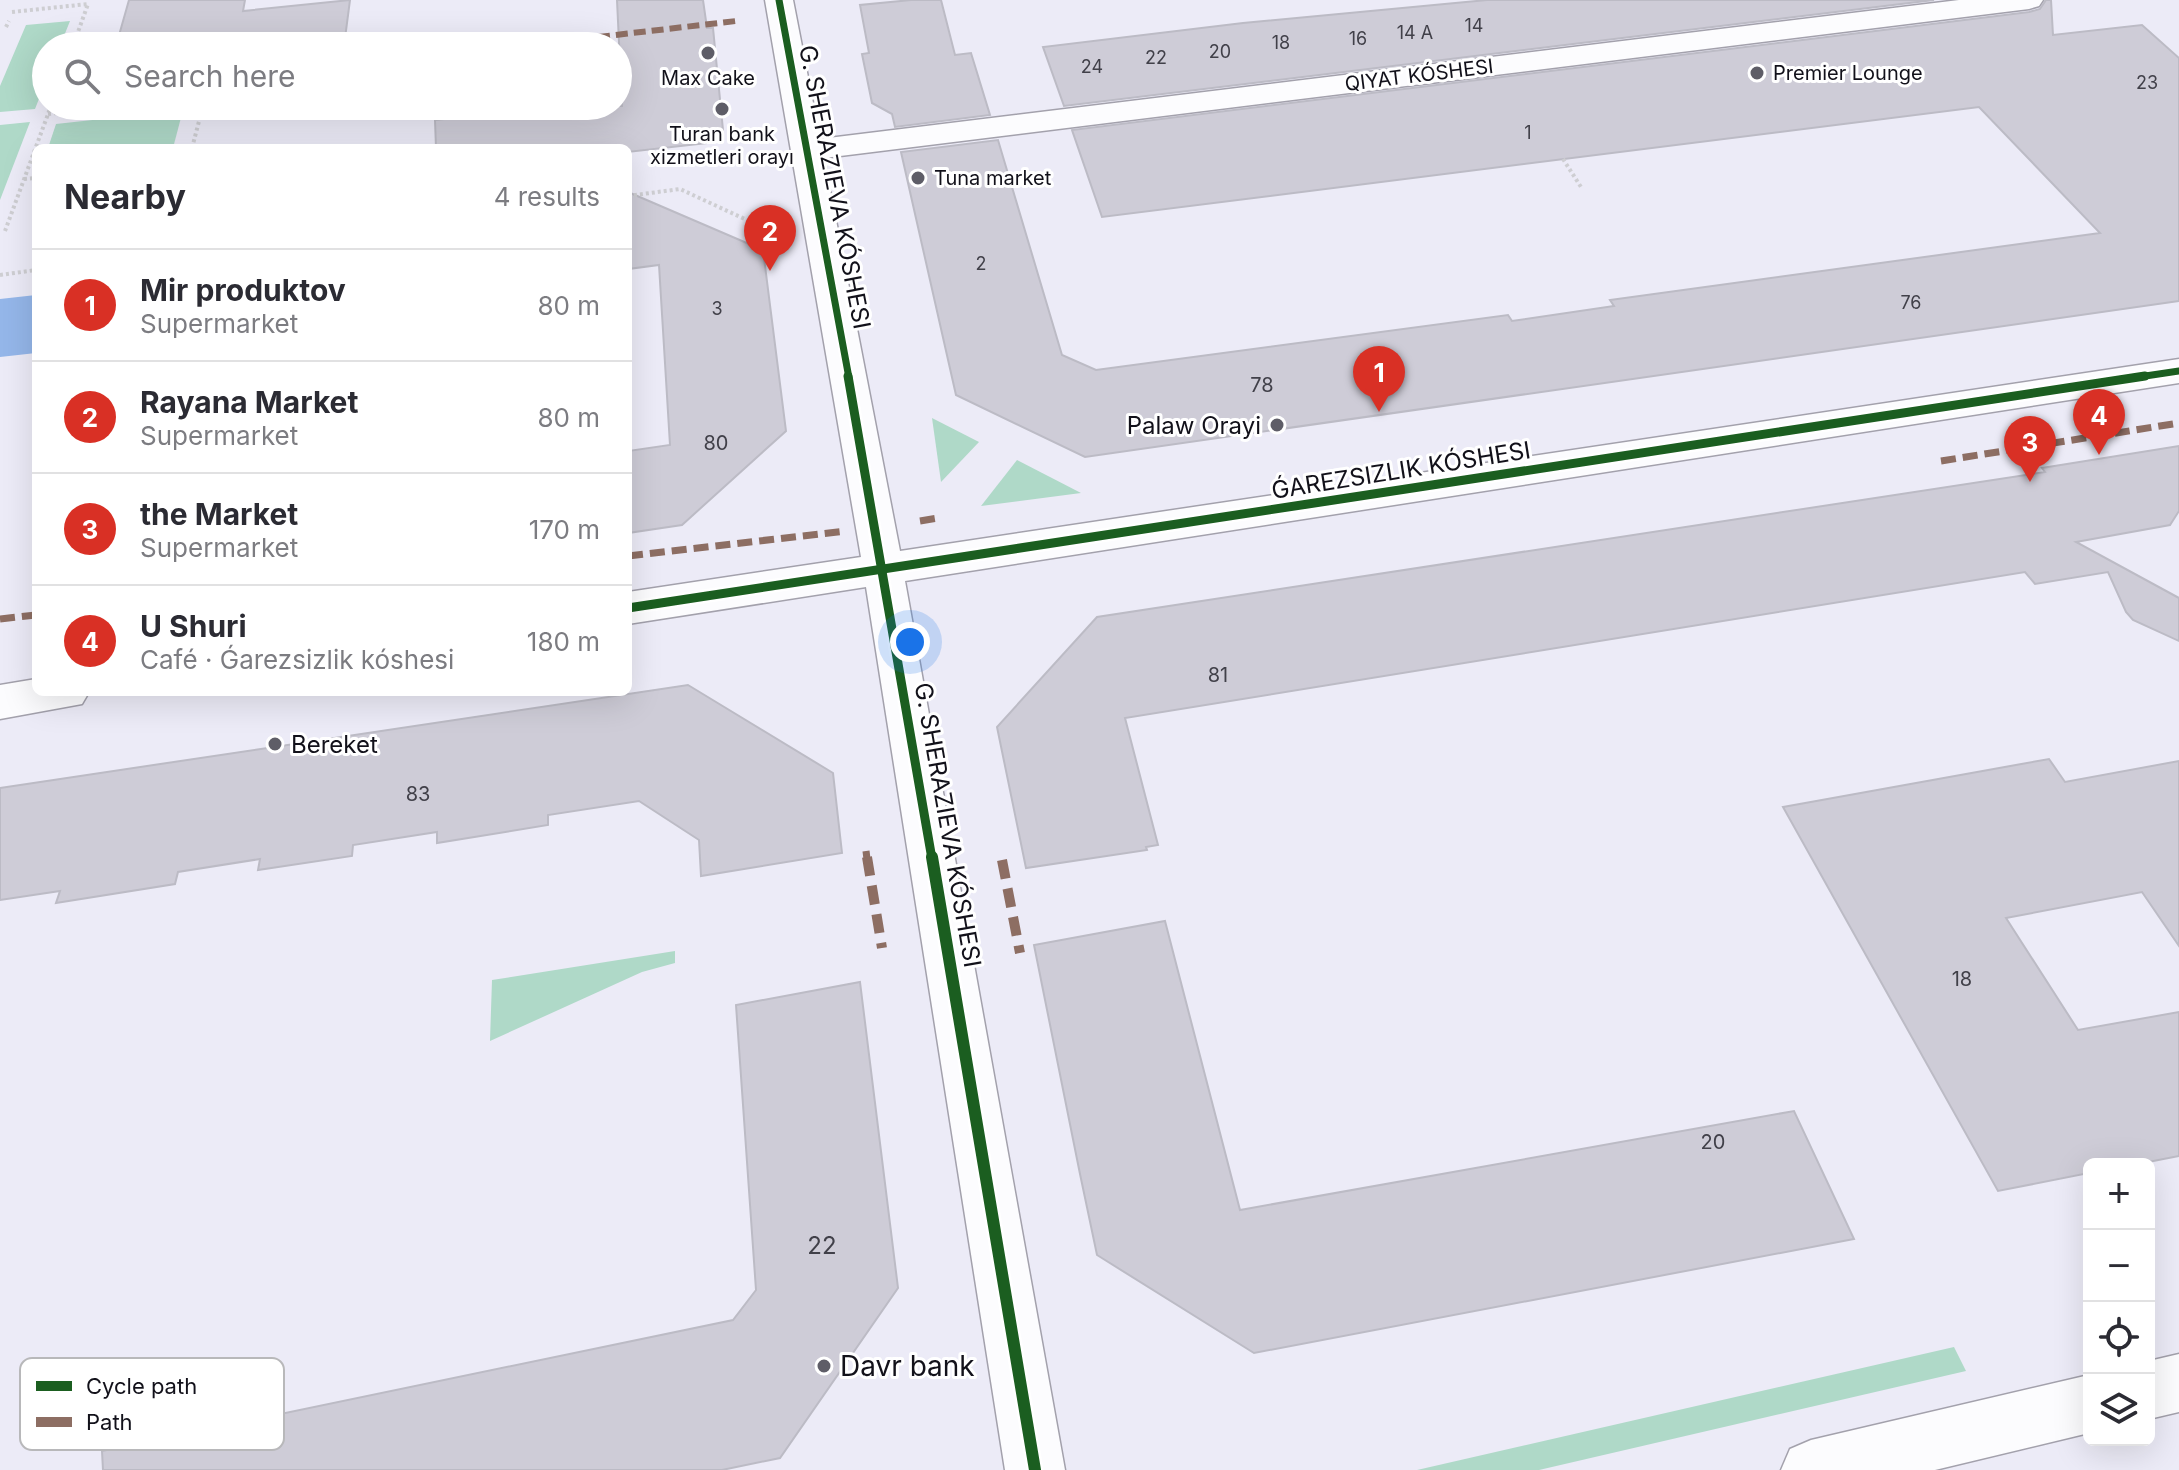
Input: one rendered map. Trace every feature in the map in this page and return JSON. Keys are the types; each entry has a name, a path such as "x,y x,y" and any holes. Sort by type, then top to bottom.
{"street":[{"name":"G. SHERAZIEVA KÓSHESI","path":"779,0 884,570 1035,1470"},
{"path":"809,150 2029,0"},
{"name":"ǴAREZSIZLIK KÓSHESI","path":"632,607 2179,371"},
{"path":"0,702 40,696"},
{"path":"2155,1389 2179,1383"},
{"path":"1811,1470 2083,1405"}],"path":[{"path":"12,12 88,4 78,32"},
{"path":"6,27 9,21"},
{"path":"37,144 46,120"},
{"path":"193,144 199,120"},
{"path":"5,231 32,157"},
{"path":"1563,159 1581,187"},
{"path":"24,179 32,178"},
{"path":"632,195 680,189 779,235"},
{"path":"0,275 32,271"}],"green space":[{"path":"70,21 66,32 32,32 32,109 0,112 0,86 26,25"},
{"path":"92,120 180,120 174,144 49,144 56,124"},
{"path":"30,122 0,200 0,125"},
{"path":"932,418 979,442 941,482"},
{"path":"1017,460 1081,493 981,506"},
{"path":"675,951 675,963 642,972 490,1041 492,980"},
{"path":"1954,1347 1966,1371 1539,1470 1417,1470"}],"water":[{"path":"32,295 32,353 0,357 0,299"}],"building":[{"path":"129,0 245,0 243,11 350,0 346,32 120,32"},
{"path":"617,0 703,0 707,28 713,28 723,130 707,143 632,152 632,144 436,144 435,120 632,120 632,32 619,32"},
{"path":"941,0 955,55 971,53 990,115 895,127 892,114 872,103 862,54 869,53 860,5"},
{"path":"1487,0 1934,0 1064,106 1043,47 1243,23"},
{"path":"2046,0 2051,0 2053,35 2142,25 2179,58 2179,301 1085,457 956,395 901,152 998,140 1062,355 1096,370 1508,315 1512,321 1614,306 1610,300 2100,233 1979,107 1102,217 1072,130 2029,12 2040,9"},
{"path":"632,194 763,250 786,431 682,525 632,532 632,450 670,445 659,265 632,268"},
{"path":"2179,446 2179,511 2170,525 2076,542 2179,598 2179,641 2133,620 2126,612 2108,572 2035,584 2025,572 1125,718 1158,845 1146,847 1147,850 1026,868 997,727 1097,617 2045,472 2042,468"},
{"path":"688,685 833,773 842,853 701,876 699,840 639,801 548,815 548,825 437,843 437,832 353,845 352,856 258,870 260,859 178,872 175,884 56,903 60,891 0,900 0,788 615,696 632,696 632,693"},
{"path":"2049,759 2065,782 2179,761 2179,946 2142,892 2006,918 2078,1030 2179,1012 2179,1156 2155,1161 2155,1158 2083,1158 2083,1174 1998,1191 1783,807"},
{"path":"1165,921 1240,1210 1794,1111 1854,1239 1254,1353 1097,1255 1080,1174 1034,945"},
{"path":"860,982 898,1288 780,1458 722,1470 103,1470 102,1451 107,1450 284,1450 284,1413 733,1320 756,1290 736,1005"}],"marked path":[{"path":"632,33 736,21"},
{"path":"1941,461 2179,423"},
{"path":"920,521 938,518"},
{"path":"632,556 846,531"},
{"path":"0,619 32,615"},
{"path":"866,851 882,948"},
{"path":"1002,860 1020,953"}],"cycle path":[{"path":"779,0 876,527 1035,1470"},
{"path":"632,607 2179,371"}],"place":[{"name":"Max Cake","path":"708,53"},
{"name":"Premier Lounge","path":"1757,73"},
{"name":"Turan bank xizmetleri orayı","path":"722,109"},
{"name":"Tuna market","path":"918,178"},
{"name":"Rayana Market","path":"770,271"},
{"name":"Mir produktov","path":"1379,412"},
{"name":"Palaw Orayi","path":"1277,425"},
{"name":"U Shuri","path":"2099,455"},
{"name":"the Market","path":"2030,482"},
{"name":"Bereket","path":"275,744"},
{"name":"Davr bank","path":"824,1366"}]}
